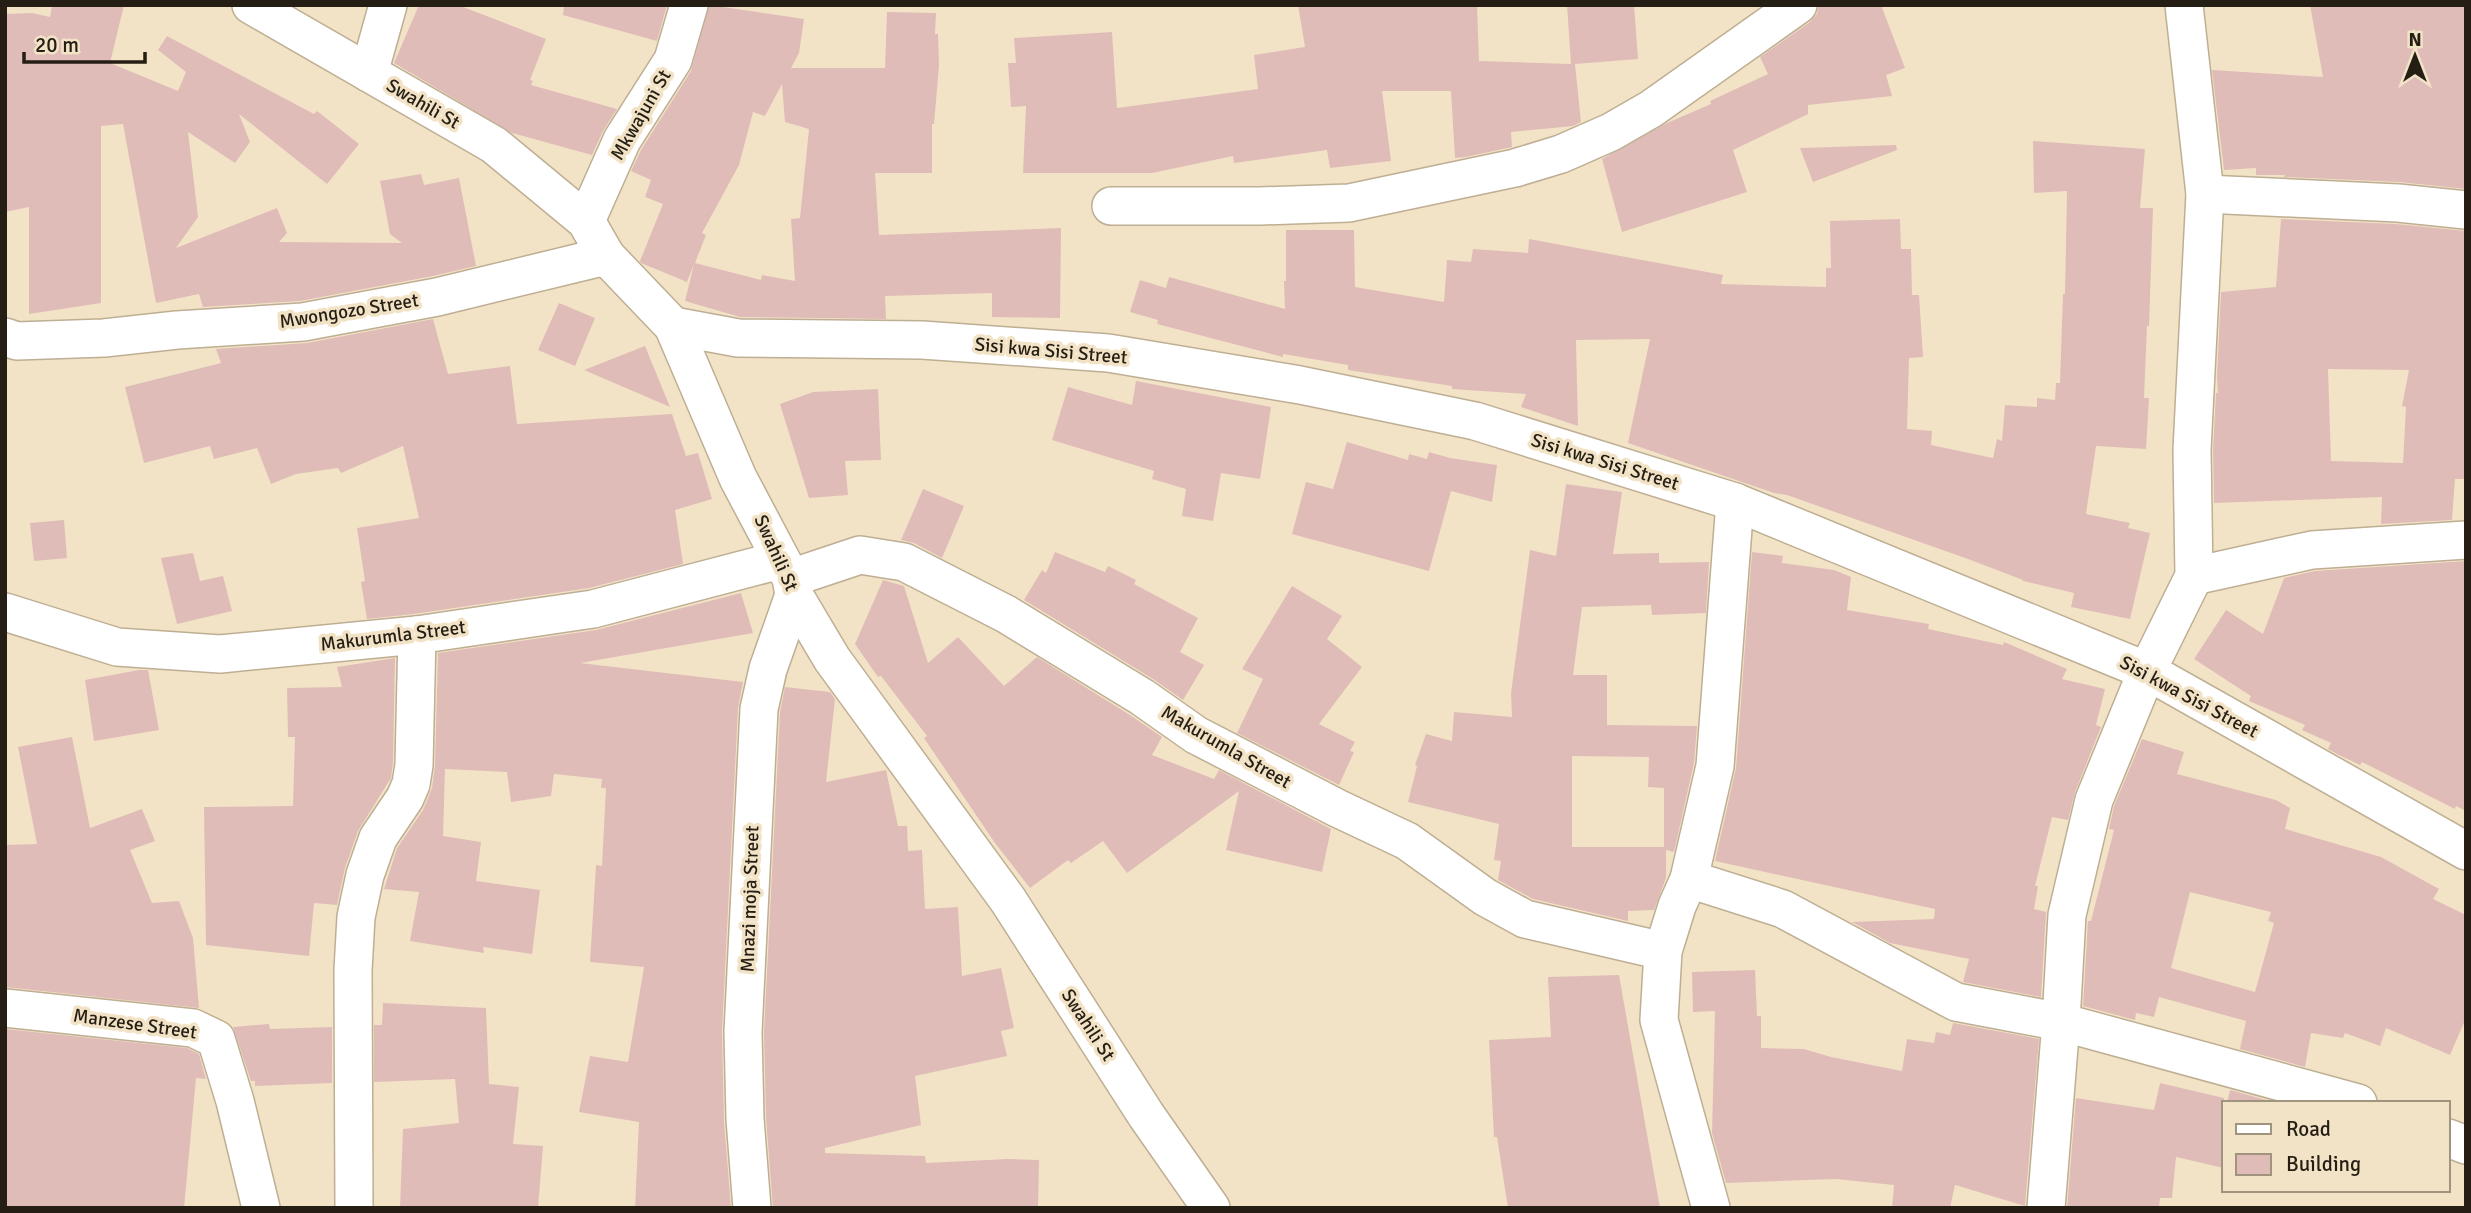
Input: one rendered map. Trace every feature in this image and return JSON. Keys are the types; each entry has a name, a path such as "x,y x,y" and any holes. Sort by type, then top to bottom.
{"street":[{"name":"Swahili St","path":"251,5 494,145 586,222 606,256 673,326 738,478 761,517 788,577 832,659 1008,900 1146,1115 1210,1208"},
{"path":"369,73 388,5"},
{"name":"Mkwajuni St","path":"586,222 622,140 673,60 689,5"},
{"path":"1111,205 1259,206 1349,203 1516,168 1561,154 1611,132 1651,108 1798,5"},
{"path":"2046,1208 2067,915 2095,800 2147,671 2194,576 2192,450 2205,194 2185,5"},
{"path":"2205,194 2398,203 2466,210"},
{"name":"Mwongozo Street","path":"5,337 17,341 104,338 177,330 303,322 437,297 606,256"},
{"name":"Sisi kwa Sisi Street","path":"673,326 738,338 922,340 1108,353 1300,385 1475,421 1735,502 2147,671 2466,851"},
{"path":"1711,1208 1659,1020 1663,951 1677,906 1689,879 1715,766 1735,502"},
{"path":"2194,576 2312,550 2466,540"},
{"name":"Makurumla Street","path":"5,612 117,647 220,654 417,635 593,609 788,577 860,555 904,562 1006,614 1142,697 1196,734 1408,842 1485,897 1525,919 1663,951"},
{"name":"Mnazi moja Street","path":"751,1208 743,1032 759,709 788,577"},
{"path":"354,1208 353,970 356,917 365,875 378,838 405,798 411,784 414,765 417,635"},
{"path":"1689,879 1783,909 1956,1002 2061,1022 2351,1101"},
{"name":"Manzese Street","path":"5,1008 193,1028 216,1039 235,1101 261,1208"}],"building":[{"path":"52,5 124,5 110,63 178,91 186,72 158,50 167,36 314,114 317,111 359,144 327,184 239,114 250,142 235,163 188,132 198,217 176,248 277,208 287,233 279,242 402,243 390,234 380,181 421,174 424,185 459,178 476,266 300,301 203,307 199,294 156,303 123,124 101,126 101,303 29,314 29,207 5,212 5,14 32,13 50,17"},
{"path":"419,5 458,5 546,39 530,80 533,81 531,85 617,109 592,155 512,133 394,63"},
{"path":"564,5 667,5 657,41 563,15"},
{"path":"709,5 804,19 799,53 791,68 885,68 887,12 936,13 935,34 938,34 939,66 932,124 932,173 875,173 879,235 1061,228 1060,318 992,317 992,293 885,296 886,319 740,317 685,301 694,264 687,282 640,261 663,204 645,197 651,180 631,171 641,150 691,71","holes":["782,84 785,122 809,129 800,218 791,219 795,281 762,275 761,280 695,263 706,235 702,233 739,165 753,112 765,116"]},
{"path":"1298,5 1477,5 1479,61 1571,64 1567,5 1634,5 1638,59 1575,64 1581,122 1573,126 1511,132 1512,147 1466,157 1455,158 1451,91 1382,91 1391,161 1330,168 1327,150 1234,163 1233,156 1152,173 1023,173 1026,106 1011,107 1008,63 1016,63 1014,38 1112,32 1117,108 1258,89 1254,55 1305,47"},
{"path":"1819,5 1881,5 1905,68 1886,75 1892,96 1808,105 1808,114 1733,150 1747,192 1622,232 1602,159 1667,123 1711,104 1710,101 1768,74 1760,57 1810,22 1817,14"},
{"path":"2310,5 2466,5 2466,189 2399,182 2256,175 2256,168 2224,170 2212,70 2323,77"},
{"path":"2033,141 2145,149 2140,208 2153,208 2144,398 2149,398 2146,449 2096,446 2086,514 2130,523 2128,528 2150,533 2130,619 2071,607 2074,593 2023,581 1787,495 1774,493 1628,443 1650,339 1576,340 1578,426 1521,407 1526,394 1452,389 1452,386 1348,370 1348,365 1283,354 1283,357 1157,324 1158,320 1130,312 1140,280 1166,288 1169,277 1285,309 1286,230 1354,230 1355,287 1444,302 1447,260 1471,262 1473,249 1528,253 1529,239 1723,275 1721,284 1826,287 1826,268 1831,268 1830,221 1900,219 1901,249 1911,249 1912,295 1919,295 1923,357 1909,358 1907,429 1932,431 1931,445 1993,458 1997,439 2002,441 2005,405 2037,407 2037,398 2055,400 2056,383 2060,383 2067,191 2034,193"},
{"path":"1896,145 1897,150 1813,182 1800,148"},
{"path":"2281,219 2396,224 2466,231 2466,479 2455,479 2452,520 2381,524 2382,497 2214,503 2213,450 2218,393 2221,292 2276,287","holes":["2328,369 2409,370 2402,406 2406,407 2403,463 2331,461"]},
{"path":"559,303 595,318 575,366 538,350"},
{"path":"433,319 448,374 510,366 517,424 672,414 686,456 698,453 712,499 675,510 683,564 589,588 367,619 361,582 365,581 357,528 419,518 403,446 341,473 338,468 296,474 271,484 257,448 214,459 210,446 144,463 125,387 221,363 216,349 307,343"},
{"path":"645,346 670,407 584,370"},
{"path":"1136,381 1271,407 1260,479 1221,473 1213,521 1182,516 1186,489 1152,479 1154,471 1052,440 1068,387 1132,405"},
{"path":"878,389 881,460 845,461 848,495 809,498 780,404 813,392"},
{"path":"1347,442 1408,460 1409,454 1427,459 1429,452 1497,465 1492,502 1451,491 1429,571 1292,534 1306,482 1333,489"},
{"path":"1566,484 1622,492 1613,554 1659,553 1659,563 1709,562 1706,613 1652,615 1651,605 1582,607 1573,675 1607,675 1607,725 1697,726 1694,763 1674,852 1666,850 1666,878 1654,910 1628,911 1628,921 1533,899 1498,880 1501,861 1494,860 1499,824 1408,802 1417,766 1415,765 1426,734 1452,741 1454,712 1512,717 1511,693 1530,550 1556,556","holes":["1572,756 1649,757 1648,787 1664,788 1664,847 1572,847"]},
{"path":"923,489 964,506 942,558 914,543 901,540"},
{"path":"64,520 67,558 34,561 30,523"},
{"path":"1055,552 1105,572 1108,566 1136,580 1134,584 1198,618 1180,652 1204,665 1183,700 1024,600 1042,570 1046,573"},
{"path":"1752,552 1783,556 1782,563 1834,570 1851,577 1847,610 1929,624 1928,629 2003,645 2004,642 2067,669 2062,679 2105,689 2096,725 2101,727 2075,792 2068,820 2052,817 2035,886 2038,886 2034,909 2046,912 2041,997 1963,982 1969,959 1890,943 1852,922 1934,919 1935,909 1715,861 1736,768"},
{"path":"193,553 200,581 223,576 232,611 177,624 161,558"},
{"path":"2466,561 2466,811 2456,806 2455,809 2362,762 2360,765 2328,749 2331,743 2302,730 2305,725 2249,701 2251,696 2194,659 2226,610 2263,634 2284,578 2315,571"},
{"path":"883,580 904,586 928,663 958,637 1004,686 1037,657 1162,737 1152,755 1214,779 1219,770 1331,829 1322,872 1226,850 1239,791 1127,873 1103,841 1071,863 1068,860 1030,888 995,843 924,738 927,736 881,676 878,677 855,644"},
{"path":"1292,586 1342,616 1327,639 1362,667 1319,724 1355,742 1350,751 1354,752 1339,785 1237,733 1263,679 1242,669"},
{"path":"741,593 753,633 580,663 743,682 738,708 722,1031 724,1121 731,1208 635,1208 639,1122 579,1112 590,1056 628,1062 644,967 590,962 596,865 602,866 606,788 601,788 602,779 554,774 551,796 511,802 507,772 445,769 443,836 481,842 476,881 540,890 532,954 483,947 484,953 410,941 419,892 384,889 397,848 423,810 432,788 438,653 596,630"},
{"path":"395,658 391,778 358,831 345,868 337,905 314,903 309,956 206,945 204,807 293,806 295,737 288,737 287,688 342,687 337,667"},
{"path":"148,670 159,730 94,741 85,680"},
{"path":"785,687 830,692 835,699 826,782 886,770 898,826 907,826 908,851 922,850 925,909 958,907 962,976 1001,968 1014,1028 1001,1031 1007,1056 915,1076 921,1125 825,1148 825,1153 925,1156 926,1163 1039,1160 1038,1208 773,1208 766,1118 764,1032 780,712"},
{"path":"72,737 90,828 142,809 155,841 130,850 152,903 179,901 193,938 199,1008 5,987 5,845 37,844 18,747"},
{"path":"2142,739 2184,752 2177,774 2276,800 2290,808 2285,829 2381,857 2439,889 2433,899 2466,915 2466,1018 2450,1055 2386,1028 2380,1046 2345,1033 2343,1038 2311,1033 2305,1067 2240,1049 2246,1021 2159,997 2154,1017 2136,1013 2135,1020 2083,1006 2088,921 2091,921 2114,830 2109,829 2114,806","holes":["2190,892 2271,912 2268,921 2274,923 2255,992 2171,968"]},
{"path":"1755,970 1757,1016 1761,1016 1761,1048 1804,1049 1902,1071 1907,1039 1934,1043 1936,1032 1950,1035 1953,1023 2039,1039 2025,1206 1955,1185 1950,1208 1892,1208 1894,1185 1836,1179 1726,1183 1712,1133 1715,1011 1693,1012 1692,972"},
{"path":"1619,975 1660,1208 1508,1208 1497,1137 1494,1137 1489,1040 1551,1037 1548,977"},
{"path":"383,1003 486,1008 489,1084 519,1087 513,1144 543,1146 538,1208 400,1208 403,1129 459,1123 455,1079 374,1082 374,1025 382,1025"},
{"path":"269,1024 270,1029 332,1027 332,1083 255,1086 233,1027"},
{"path":"5,1029 187,1048 199,1054 206,1079 196,1078 184,1208 5,1208"},
{"path":"2160,1083 2224,1098 2222,1168 2176,1157 2172,1198 2160,1198 2159,1208 2067,1208 2076,1098 2154,1110"},
{"path":"2230,1090 2270,1101 2227,1101"}]}
